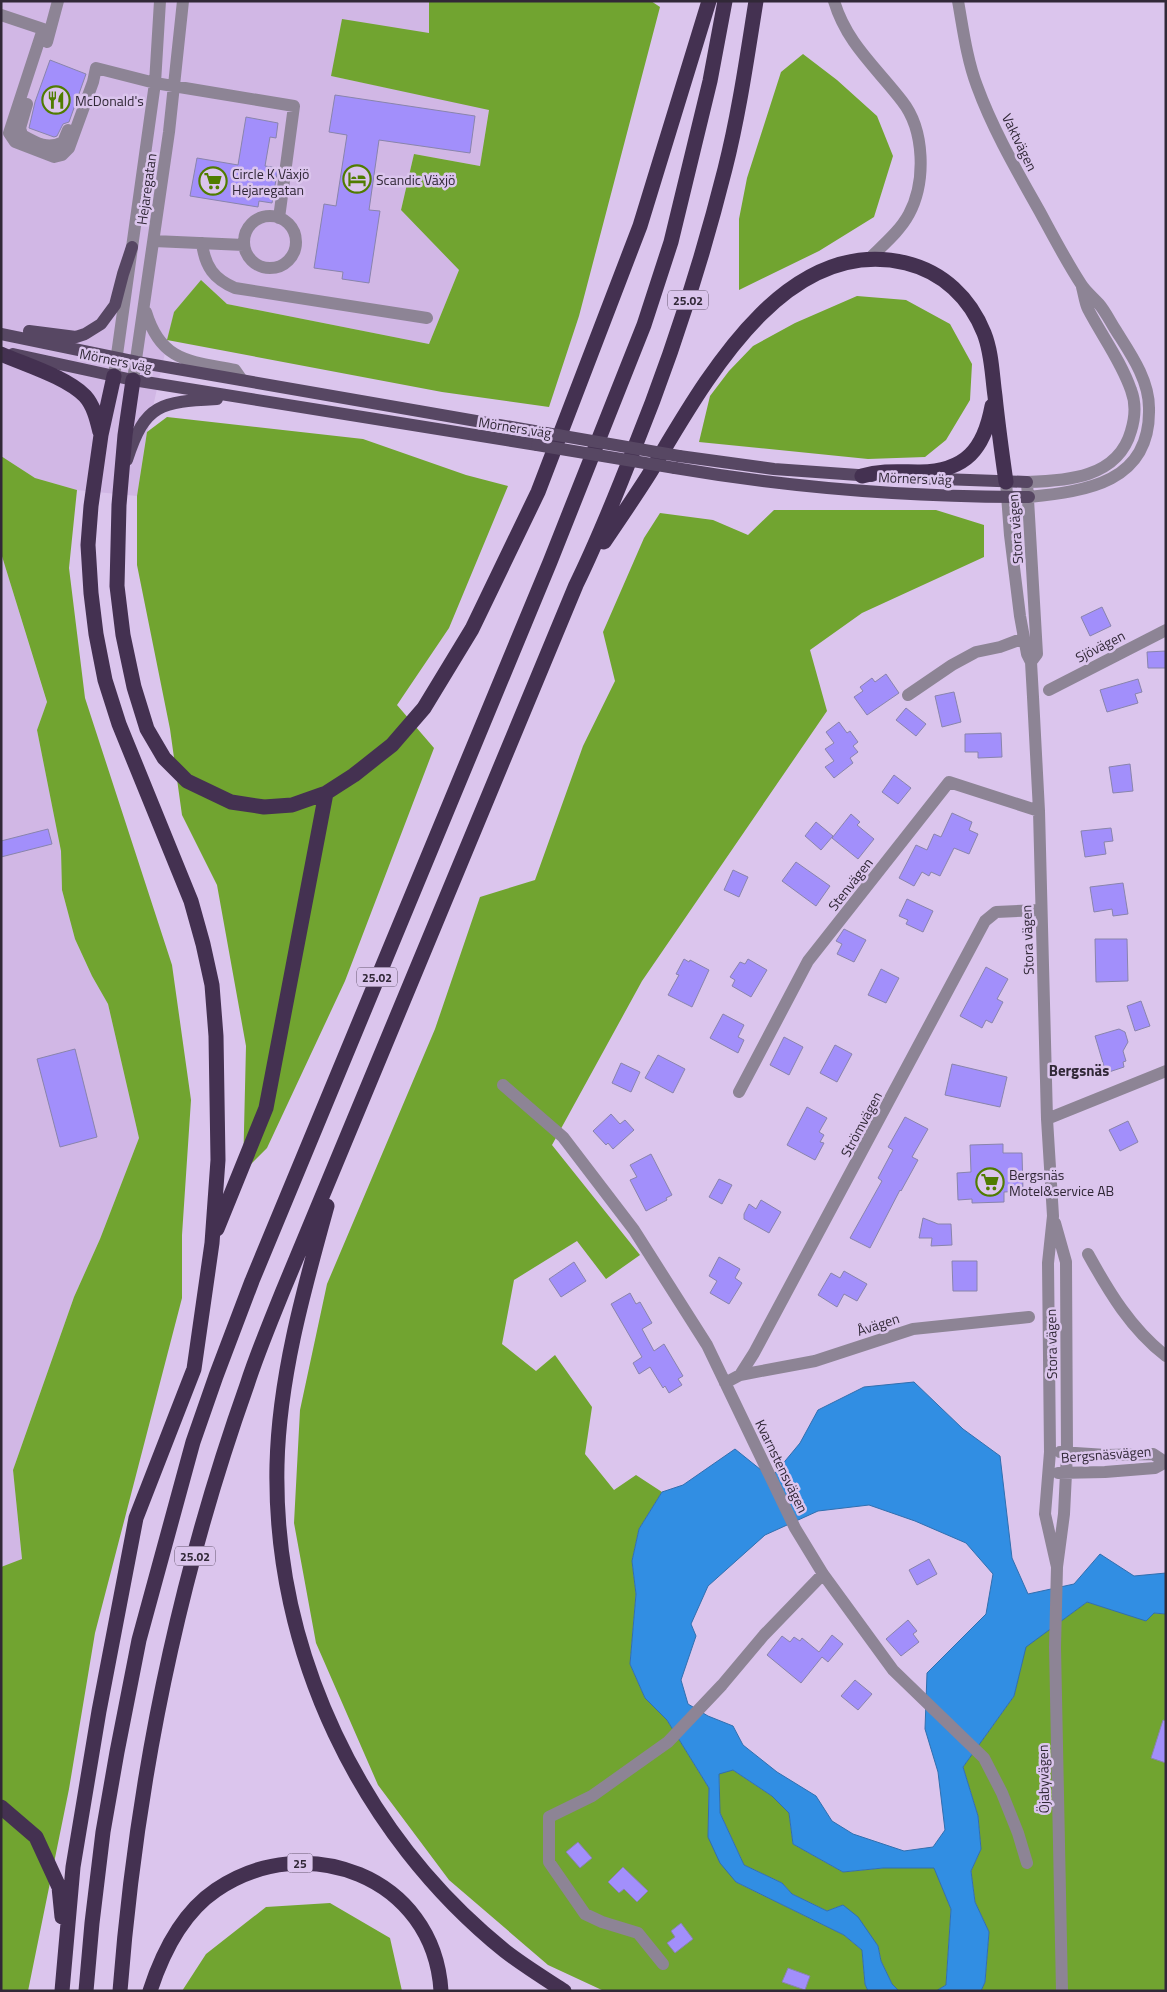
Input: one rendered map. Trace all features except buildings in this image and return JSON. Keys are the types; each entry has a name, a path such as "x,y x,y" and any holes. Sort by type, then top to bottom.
{"highway":[{"path":"134,380 125,435 117,546 117,586 123,634 134,687 147,729 164,758 187,781 231,802 264,807 292,805 326,793 354,775 392,744 424,708 472,629 538,492 640,226 709,1"},
{"name":"25.02","path":"86,1991 103,1832 116,1752 139,1640 193,1442 252,1280 550,562 644,325 673,232 710,82 725,1"},
{"name":"25.02","path":"120,1991 135,1841 148,1763 183,1596 214,1488 247,1385 345,1140 576,585 598,539 672,350 726,167 756,1"},
{"path":"576,585 648,477 692,402 739,339 784,294 814,275 852,261 869,259 896,261 922,268 946,281 972,309 985,335 992,366 1007,490"},
{"path":"1,353 73,386 86,397 93,409 101,435"},
{"path":"62,1991 72,1867 99,1711 136,1518 194,1369 212,1242 218,1160 218,1079 212,986 203,944 191,901 119,724 105,680 96,634 88,545 101,435 114,376"},
{"path":"862,476 877,471 935,471 960,464 976,450 986,431 994,395"},
{"path":"212,1242 266,1108 326,793"},
{"path":"345,1140 304,1291 294,1337 281,1420 277,1464 279,1506 283,1557 291,1602 319,1696 361,1786 413,1860 475,1925 505,1951 564,1991"},
{"path":"1,1807 36,1837 55,1879 59,1888 66,1952"},
{"name":"25","path":"150,1991 157,1971 182,1924 215,1891 240,1876 266,1867 313,1863 337,1867 360,1874 381,1885 400,1900 415,1917 426,1938 435,1959 440,1991"}],"main road":[{"path":"2,334 12,328 76,337 92,330 106,319 115,305 132,247"},
{"name":"Mörners väg","path":"2,334 137,362 679,456 774,469 1007,490 1028,497"},
{"name":"Mörners väg","path":"1,353 134,380 237,398 537,445 725,477 872,491 1007,490 1027,482"},
{"path":"123,474 137,432 151,413 160,407 175,402 237,398"}],"street":[{"path":"58,1 40,68 20,128 22,135 42,145 54,147 63,142 88,76"},
{"name":"Hejaregatan","path":"114,376 155,83 160,1"},
{"name":"Hejaregatan","path":"134,380 174,87 183,1"},
{"path":"834,1 849,37 866,60 904,103 919,145 921,166 918,190 909,214 891,238 869,259"},
{"name":"Vaktvägen","path":"958,1 976,86 1010,159 1082,286 1099,304 1141,374 1148,394 1148,430 1144,442 1134,459 1118,476 1103,484 1061,494 1028,497"},
{"path":"1,15 42,29 9,133 16,142 54,157 62,155 69,148 93,82 96,68 174,87 294,106 279,218"},
{"path":"266,217 284,220 293,229 296,241 294,253 286,263 275,268 257,265 248,257 244,245 246,232 254,222 266,217"},
{"path":"154,241 244,245"},
{"path":"202,243 207,266 223,283 235,288 427,318"},
{"name":"Vaktvägen","path":"1027,482 1090,475 1101,470 1122,450 1131,431 1134,410 1132,392 1108,342 1087,308 1082,286"},
{"path":"145,307 150,327 169,352 186,359 235,370 242,380"},
{"name":"Stora vägen","path":"1027,482 1037,654 1031,662"},
{"name":"Stora vägen","path":"1007,490 1010,535 1024,638 1027,654 1031,662 1038,810 1047,1119 1053,1216 1048,1263 1050,1452 1048,1473"},
{"name":"Sjövägen","path":"1049,690 1166,630"},
{"path":"908,694 952,665 976,652 1000,647 1024,638"},
{"name":"Stenvägen","path":"739,1092 808,961 949,782 1038,810"},
{"name":"Strömvägen","path":"725,1383 740,1375 754,1353 986,922 996,912 1041,910"},
{"path":"1047,1119 1166,1071"},
{"name":"Kvarnstensvägen","path":"503,1085 563,1137 634,1230 707,1345 795,1528 823,1574 894,1670 984,1758 1002,1793 1018,1833 1027,1863"},
{"name":"Stora vägen","path":"1053,1216 1066,1262 1066,1474"},
{"path":"1088,1254 1110,1294 1125,1315 1156,1349 1166,1356"},
{"name":"Åvägen","path":"740,1375 815,1360 913,1329 1029,1317"},
{"name":"Bergsnäsvägen","path":"1048,1473 1066,1474 1155,1468 1166,1462 1153,1454 1106,1455 1050,1452"},
{"name":"Öjabyvägen","path":"1048,1473 1045,1514 1056,1567"},
{"name":"Öjabyvägen","path":"1062,1990 1055,1647 1056,1567 1064,1514 1066,1474"},
{"path":"663,1964 638,1933 602,1922 585,1914 549,1862 549,1817 592,1796 668,1742 722,1685 764,1635 823,1574"}],"shaded area":[{"path":"1,1 429,1 429,33 331,76 489,109 480,166 414,154 401,210 459,270 429,344 227,304 201,281 174,312 145,443 137,496 77,490 35,478 1,456"},
{"path":"1,553 47,703 37,730 61,851 62,890 75,939 92,976 108,1004 139,1138 100,1239 74,1297 13,1470 22,1560 1,1567"}],"green space":[{"path":"429,1 651,1 660,7 579,316 549,407 442,392 167,340 174,312 201,280 227,304 429,344 459,270 401,210 414,154 480,166 489,110 331,76 342,19 429,33"},
{"path":"803,54 837,80 877,116 893,156 874,217 819,251 739,290 739,219 747,178 781,72"},
{"path":"857,296 906,300 950,324 972,364 970,400 946,440 925,457 868,459 699,442 710,396 729,371 753,346 795,323"},
{"path":"167,417 363,439 466,475 508,486 449,628 397,705 434,748 345,981 267,1148 243,1172 246,1046 217,885 182,815 170,729 137,565 137,496 147,432"},
{"path":"1,456 35,478 77,490 69,568 85,698 172,965 191,1100 182,1235 182,1298 95,1633 69,1789 28,1991 1,1991 1,1567 22,1559 13,1470 74,1297 100,1239 139,1138 108,1004 92,976 75,939 62,890 61,851 37,730 47,702 1,553"},
{"path":"774,510 936,510 984,525 984,557 862,613 810,650 827,711 642,981 552,1145 640,1255 606,1279 577,1241 514,1280 502,1344 536,1371 555,1355 592,1407 585,1454 614,1490 636,1475 662,1492 639,1529 632,1561 636,1594 630,1664 645,1698 667,1720 709,1788 708,1837 736,1882 844,1935 862,1950 865,1984 868,1991 604,1991 548,1965 449,1880 378,1785 316,1643 294,1523 300,1410 327,1284 435,1029 480,897 535,880 583,746 615,681 603,632 644,538 660,513 713,520 748,535"},
{"path":"1087,1602 1146,1620 1154,1613 1166,1614 1166,1991 981,1991 985,1982 989,1932 975,1902 971,1871 981,1849 978,1816 963,1767 1014,1696 1025,1647"},
{"path":"733,1770 772,1796 789,1813 793,1844 843,1872 883,1868 934,1867 951,1909 946,1985 936,1991 899,1991 892,1984 881,1961 878,1946 843,1905 827,1911 792,1894 782,1883 744,1865 720,1813 719,1773"},
{"path":"330,1903 390,1938 402,1991 182,1991 206,1954 266,1907"}],"water":[{"path":"914,1382 963,1429 1000,1456 1012,1558 1028,1594 1074,1584 1100,1554 1134,1576 1166,1573 1166,1614 1154,1613 1146,1621 1087,1602 1026,1647 1014,1696 963,1767 978,1816 981,1849 971,1871 975,1902 989,1932 985,1982 981,1991 936,1991 946,1985 951,1909 934,1868 883,1868 843,1872 793,1844 789,1813 772,1796 733,1770 719,1774 720,1813 744,1865 782,1883 792,1894 827,1911 843,1905 858,1917 878,1946 881,1961 892,1984 899,1991 868,1991 865,1984 862,1950 844,1935 736,1882 720,1863 708,1837 709,1788 667,1720 645,1698 630,1664 636,1594 632,1561 639,1529 662,1492 683,1485 735,1449 771,1478 800,1443 818,1410 864,1387","holes":["869,1505 915,1521 966,1543 993,1574 986,1614 927,1673 925,1729 938,1772 945,1830 933,1847 904,1851 853,1834 832,1821 816,1796 777,1772 743,1745 733,1726 708,1716 688,1704 681,1680 696,1636 691,1624 708,1586 765,1535 818,1511"]}],"place":[{"name":"McDonald's","path":"56,100"},
{"name":"Scandic Växjö","path":"357,179"},
{"name":"Circle K Växjö Hejaregatan","path":"213,181"},
{"name":"Bergsnäs Motel&service AB","path":"990,1182"}],"district":[{"name":"Bergsnäs","path":"1079,1070"}]}
